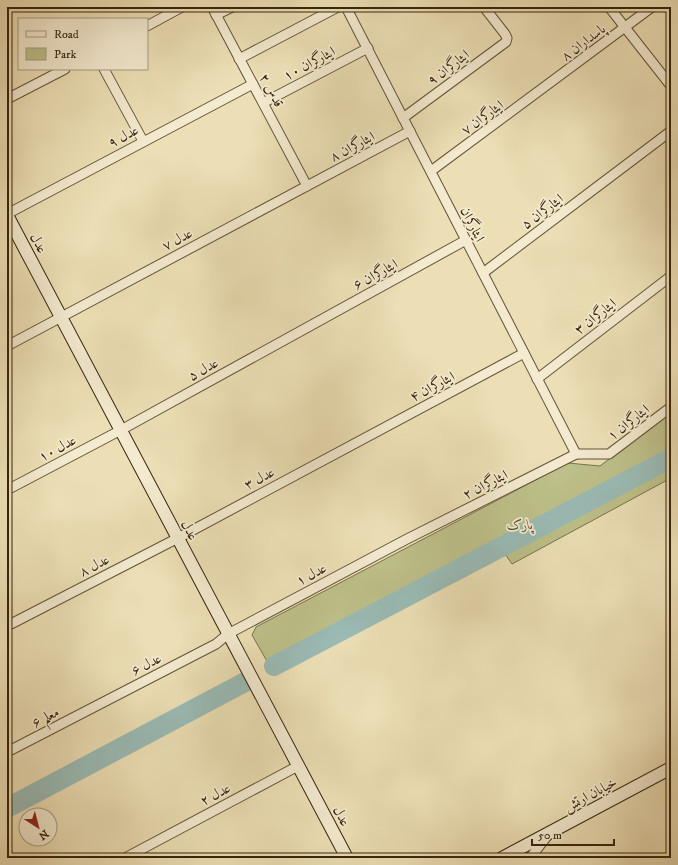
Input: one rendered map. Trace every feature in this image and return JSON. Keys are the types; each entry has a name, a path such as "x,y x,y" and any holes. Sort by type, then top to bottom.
{"street":[{"path":"148,25 182,7"},
{"path":"214,11 232,7"},
{"path":"240,59 338,7"},
{"name":"ایثارگران","path":"346,7 576,454"},
{"name":"ایثارگران ۹","path":"403,118 506,42 507,38 484,7"},
{"path":"610,7 671,86"},
{"name":"پاسداران ۸","path":"550,84 652,7"},
{"name":"قدس ۲","path":"214,11 307,186"},
{"name":"ایثارگران ۱۰","path":"263,103 368,48"},
{"path":"7,99 63,70"},
{"path":"105,70 142,141"},
{"name":"عدل ۹","path":"7,214 142,141 253,84"},
{"name":"ایثارگران ۷","path":"431,172 550,84"},
{"name":"ایثارگران ۸","path":"307,186 410,131"},
{"name":"ایثارگران ۵","path":"483,274 671,131"},
{"name":"عدل ۷","path":"7,346 307,186"},
{"name":"عدل","path":"7,214 347,858"},
{"name":"ایثارگران ۶","path":"298,332 466,240"},
{"name":"ایثارگران ۳","path":"537,379 671,276"},
{"name":"عدل ۵","path":"121,430 298,332"},
{"name":"ایثارگران ۴","path":"354,444 524,353"},
{"name":"ایثارگران ۱","path":"576,454 609,454 671,407"},
{"name":"عدل ۱۰","path":"7,490 121,430"},
{"name":"عدل ۳","path":"178,538 354,444"},
{"name":"ایثارگران ۲","path":"407,539 576,454"},
{"name":"عدل ۸","path":"7,626 178,538"},
{"name":"عدل ۱","path":"228,634 407,539"},
{"name":"عدل ۶","path":"75,717 216,644 228,634"},
{"name":"معلم ۶","path":"7,752 75,717"},
{"name":"عدل ۲","path":"125,858 298,766"},
{"name":"خیابان ارتش","path":"502,858 671,768"},
{"path":"530,858 550,833"}],"green space":[{"name":"پارک","path":"671,412 671,478 512,564 505,554 272,670 252,635 256,627 568,463 600,466"}],"waterway":[{"path":"274,666 671,458"},
{"path":"7,808 247,681"}]}
